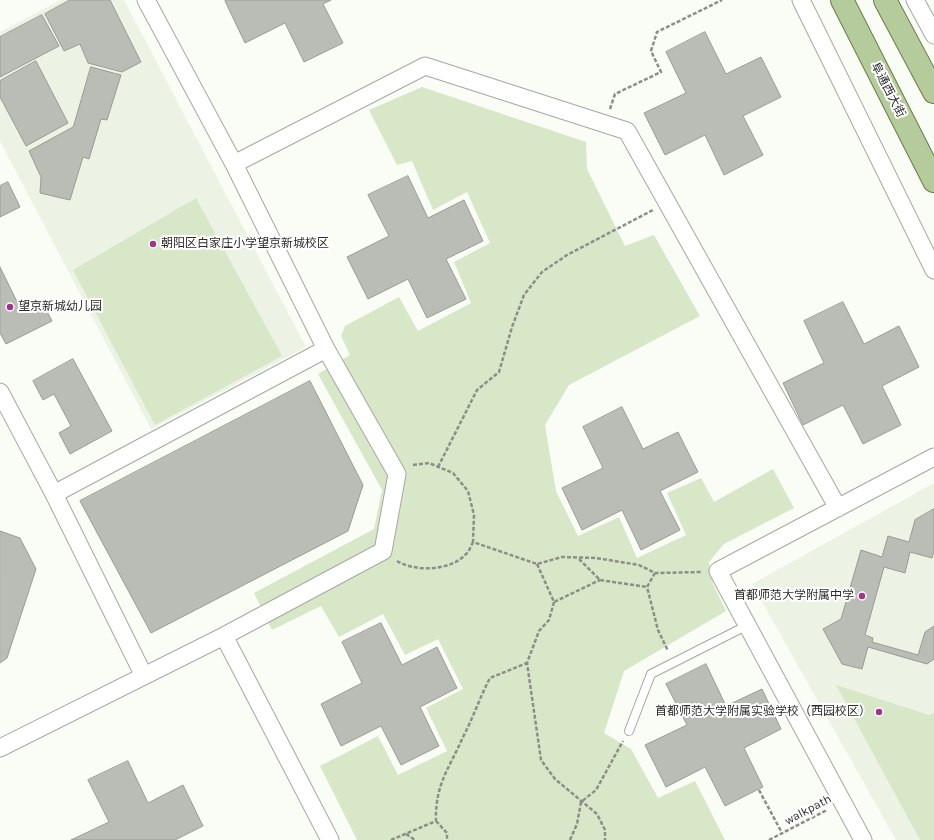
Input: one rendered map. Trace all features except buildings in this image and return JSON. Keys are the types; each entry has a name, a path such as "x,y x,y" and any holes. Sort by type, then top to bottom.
{"main road":[{"name":"阜通西大街","path":"842,0 934,181"},
{"path":"885,0 934,92"}],"street":[{"path":"0,748 224,636 383,551 397,474 326,349 234,164 146,0"},
{"path":"801,0 934,270"},
{"path":"915,0 934,35"},
{"path":"234,164 425,66 628,131 838,508"},
{"path":"54,494 326,349"},
{"path":"0,392 54,494 144,676"},
{"path":"863,840 718,571 934,457"},
{"path":"224,636 330,840"}],"lane":[{"path":"628,731 651,674 748,625"}],"path":[{"path":"605,124 615,94 661,72 651,51 656,32 722,0"},
{"path":"438,467 477,390 499,372 512,327 524,295 542,272 567,255 667,203"},
{"path":"383,551 399,562 425,570 444,567 465,556 473,542 474,515 468,491 453,473 429,463 410,466 397,474"},
{"path":"473,542 537,564 562,557 579,559 596,558 639,566 655,573 718,571"},
{"path":"579,559 600,580"},
{"path":"537,564 554,602 549,620 540,631 527,663 541,760 555,779 597,814 605,830 605,840"},
{"path":"655,573 647,587 658,630 674,663"},
{"path":"554,602 600,580 647,587"},
{"path":"447,840 447,833 436,822 436,803 445,773 464,737 490,678 527,663"},
{"path":"570,840 577,824 581,802 596,790 628,731"},
{"name":"walkpath","path":"759,790 782,833"},
{"name":"walkpath","path":"769,840 843,802"},
{"path":"391,840 436,822"},
{"path":"406,834 415,840"}],"shaded area":[{"name":"朝阳区白家庄小学望京新城校区","path":"61,0 124,0 306,347 151,429 0,141 0,32"},
{"name":"首都师范大学附属实验学校（西园校区）","path":"934,483 934,840 896,840 752,584"}],"green space":[{"path":"422,87 586,142 587,169 625,246 654,235 700,316 569,385 545,425 556,491 578,536 619,517 637,558 686,535 667,493 701,478 714,502 773,469 794,508 724,544 709,562 713,584 726,611 624,671 604,733 631,749 658,798 695,781 725,840 357,840 320,766 378,736 398,775 447,751 426,708 463,689 438,639 405,655 383,614 339,637 321,606 272,630 254,593 374,529 382,490 318,374 350,355 341,336 345,326 399,297 418,331 471,303 454,262 490,243 467,192 433,210 412,161 397,165 369,110"},
{"path":"196,198 282,356 155,425 73,270"},
{"path":"836,685 929,715 934,713 934,840 920,840"}],"place":[{"name":"朝阳区白家庄小学望京新城校区","path":"153,244"},
{"name":"望京新城幼儿园","path":"10,307"},
{"name":"首都师范大学附属中学","path":"862,596"},
{"name":"首都师范大学附属实验学校（西园校区）","path":"879,712"}]}
